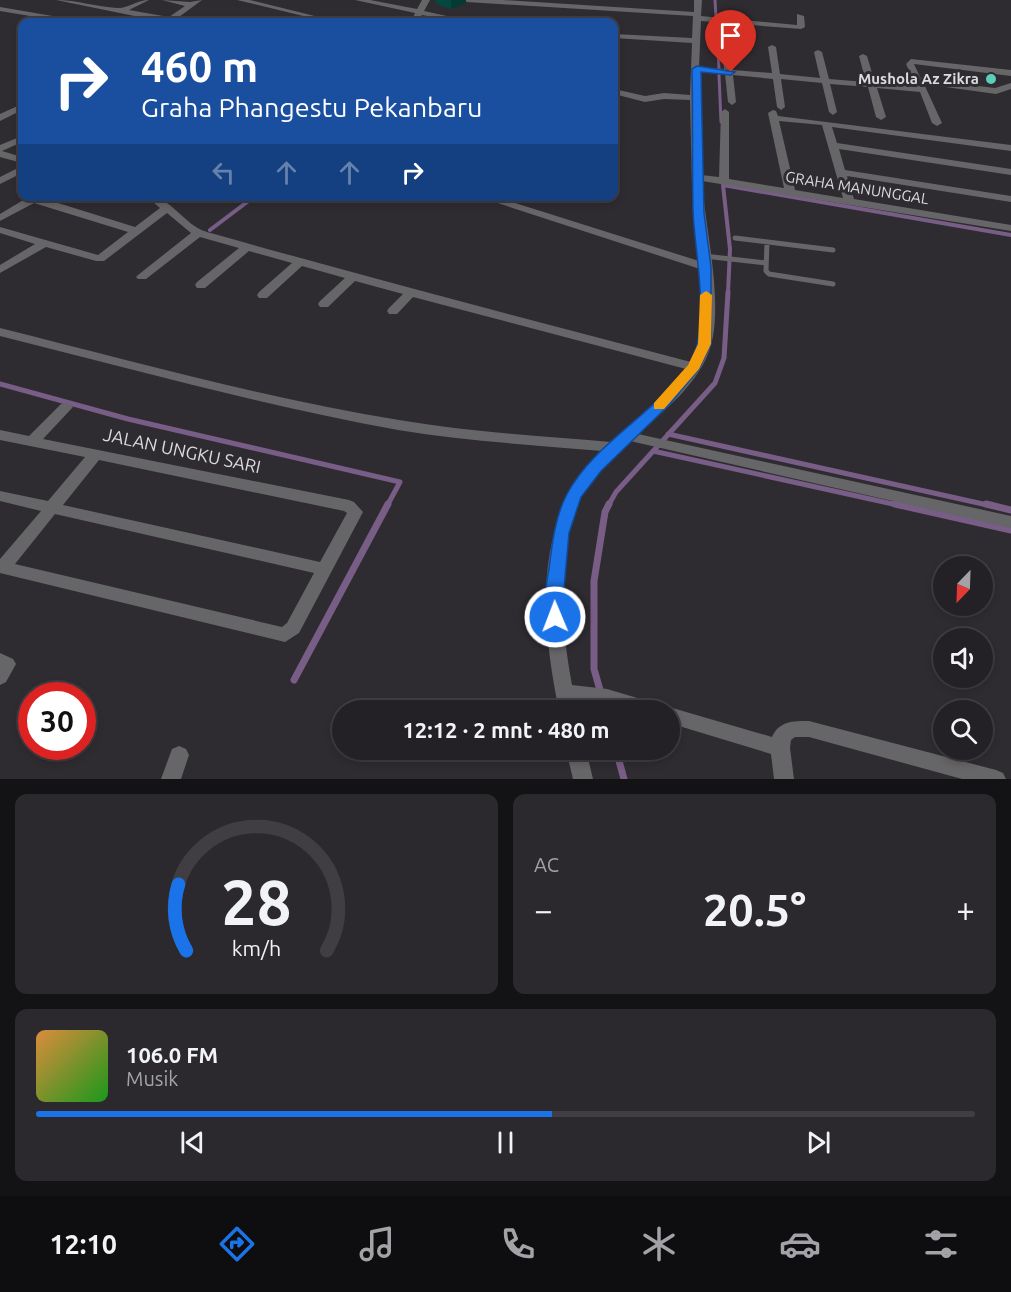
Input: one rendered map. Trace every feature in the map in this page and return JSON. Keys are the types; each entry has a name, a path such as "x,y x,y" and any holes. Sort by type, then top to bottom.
{"street":[{"path":"60,0 160,18"},
{"path":"86,4 96,0"},
{"path":"121,10 145,0"},
{"path":"166,0 196,2"},
{"path":"241,0 318,18"},
{"path":"359,0 448,18"},
{"path":"416,18 426,0"},
{"path":"467,0 697,16 801,27 800,16"},
{"path":"569,700 570,692 553,597 561,533 574,496 615,447 631,437 665,401 694,367 705,344 706,260 699,177 697,98 698,0"},
{"path":"173,18 196,2"},
{"path":"0,9 53,18"},
{"path":"756,24 758,11"},
{"path":"618,36 696,41"},
{"path":"726,43 732,102"},
{"path":"772,47 781,107"},
{"path":"818,52 833,112"},
{"path":"863,56 881,117"},
{"path":"937,123 910,64 912,61 1011,73"},
{"path":"697,69 923,90"},
{"path":"918,81 996,91 1011,86"},
{"path":"618,93 645,99 664,96 697,98"},
{"path":"0,118 18,109"},
{"path":"724,181 725,112"},
{"path":"790,192 773,115 1011,148"},
{"path":"826,123 850,202"},
{"path":"0,149 18,141"},
{"path":"833,145 1011,172"},
{"path":"0,154 18,159"},
{"path":"0,181 18,172"},
{"path":"842,172 1011,200"},
{"name":"GRAHA MANUNGGAL","path":"699,177 1011,228"},
{"path":"0,218 30,201"},
{"path":"44,201 136,231"},
{"path":"158,201 198,233 353,277 694,367"},
{"path":"499,201 706,260"},
{"path":"86,269 167,208"},
{"path":"0,230 100,259"},
{"path":"142,277 198,233"},
{"path":"0,270 44,243"},
{"path":"201,285 247,247"},
{"path":"263,295 301,261"},
{"path":"324,304 353,277"},
{"path":"393,311 411,292"},
{"path":"0,332 247,394 399,425 493,437 615,447"},
{"path":"33,441 66,407"},
{"name":"JALAN UNGKU SARI","path":"0,435 244,483 355,509 351,522 325,569"},
{"path":"631,437 1011,522"},
{"path":"0,496 53,506 325,569 293,628 285,635 279,636 1,567 53,506 96,453"},
{"path":"0,660 7,664 0,677"},
{"path":"570,692 617,700"},
{"path":"680,718 780,748"},
{"path":"784,779 780,748 782,736 790,729 809,729 996,779"},
{"path":"171,779 179,755"},
{"path":"578,760 583,779"}],"lane":[{"path":"735,238 833,250"},
{"path":"766,242 766,271 775,276 833,284"},
{"path":"706,260 732,259 766,263"}],"waterway":[{"path":"715,0 719,69"},
{"path":"719,75 721,122"},
{"path":"728,293 730,249 723,185 1011,235"},
{"path":"210,230 248,201"},
{"path":"669,434 715,383 724,358 728,292"},
{"path":"0,384 128,419 400,482 387,506"},
{"path":"653,451 669,434"},
{"path":"669,434 992,506"},
{"path":"608,506 616,492 653,451"},
{"path":"653,451 902,506"},
{"path":"294,680 388,504"},
{"path":"895,504 1011,530"},
{"path":"986,504 1011,510"},
{"path":"603,700 594,669 594,581 605,512 608,506"},
{"path":"619,760 624,779"}],"slow traffic":[{"path":"659,406 694,367 705,344 706,295"}],"place":[{"name":"Mushola Az Zikra","path":"991,79"}],"route":[{"path":"555,617 553,597 561,533 574,496 595,467 665,401 694,367 705,344 705,267 699,213 697,69 731,72"}]}
